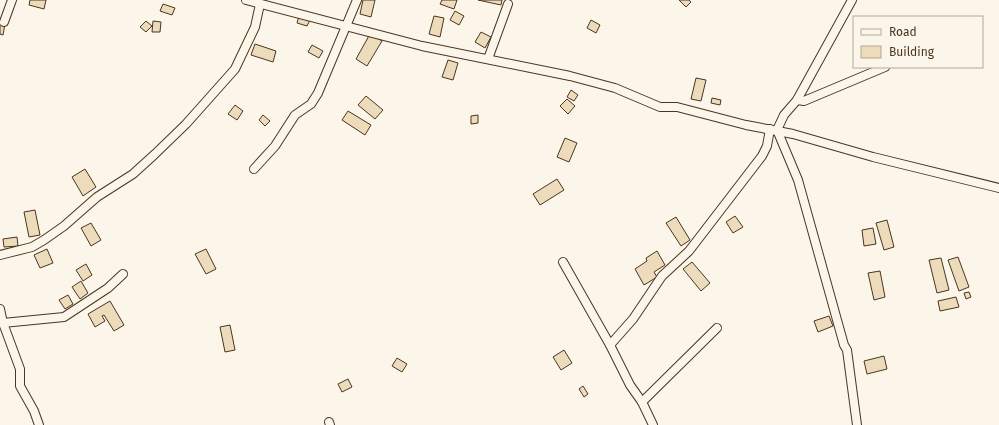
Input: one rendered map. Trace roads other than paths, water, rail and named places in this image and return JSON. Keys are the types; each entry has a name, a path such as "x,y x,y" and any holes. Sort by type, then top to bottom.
{"street":[{"path":"4,22 12,0"},
{"path":"246,0 422,46 570,76 615,88 660,106 677,107 746,125 793,134 873,157 999,188"},
{"path":"254,169 275,146 295,116 311,104 318,93 357,0"},
{"path":"610,345 633,319 662,276 689,251 762,156 774,130 797,100 852,0"},
{"path":"0,255 32,247 44,240 64,226 97,197 133,174 155,154 186,124 235,69 255,27 260,4"},
{"path":"488,59 508,4"},
{"path":"797,100 804,101 883,68"},
{"path":"774,130 798,180 844,345 847,350 857,425"},
{"path":"563,262 610,345 630,385 642,402 653,425"},
{"path":"3,323 64,317 108,288 123,274"},
{"path":"0,309 3,323 20,369 20,386 34,411 39,425"},
{"path":"642,402 717,328"}]}
